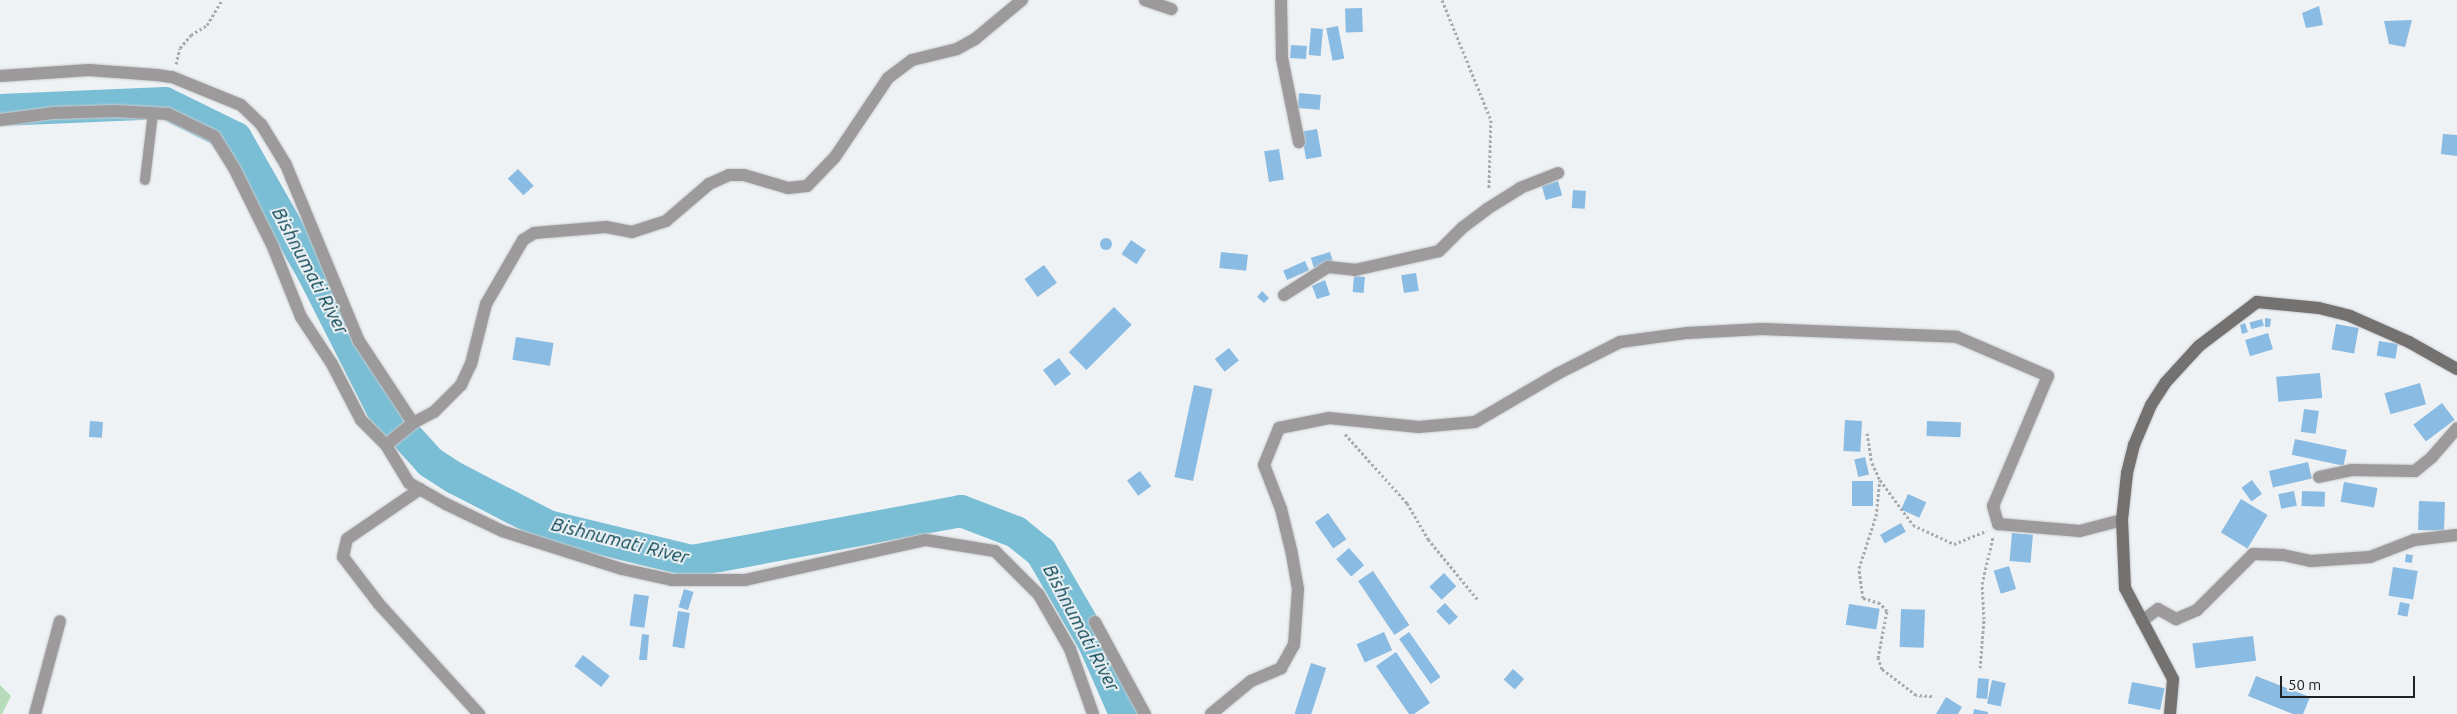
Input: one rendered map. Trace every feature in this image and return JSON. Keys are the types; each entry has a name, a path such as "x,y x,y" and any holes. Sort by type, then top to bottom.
{"street":[{"path":"386,445 413,423 434,412 461,385 471,364 486,304 523,240 534,233 606,227 632,232 666,221 709,184 729,175 744,175 788,188 807,186 835,157 888,78 912,60 956,49 975,39 1022,0"},
{"path":"1145,0 1171,9"},
{"path":"1281,0 1282,58 1299,142"},
{"path":"0,76 89,70 172,77 241,106 261,124 290,174 359,342 413,423"},
{"path":"0,120 53,113 168,114 214,136 234,168 273,247 301,317 332,364 362,420 386,445 410,483 420,490 502,531 622,569 672,580 745,580 926,540 995,551 1039,595 1070,650 1093,714"},
{"path":"1284,295 1328,267 1355,270 1440,251 1462,228 1487,209 1520,188 1558,173"},
{"path":"2170,714 2173,679 2125,588 2122,520 2127,473 2151,405 2166,382 2199,346 2256,302 2319,308 2350,316 2409,342 2457,370"},
{"path":"1211,714 1251,681 1281,668 1294,645 1297,580 1281,508 1264,465 1279,428 1329,418 1419,427 1475,422 1557,374 1620,342 1687,333 1762,329 1957,337 2048,376 1993,506 1998,524 2080,531 2122,520"},
{"path":"2319,477 2351,470 2415,470 2432,457 2457,428"},
{"path":"420,490 346,539 343,557 378,604 479,714"},
{"path":"2142,621 2158,609 2176,619 2197,610 2253,554 2283,555 2312,562 2370,556 2414,540 2457,535"},
{"path":"35,714 60,622"},
{"path":"1095,622 1145,714"}],"lane":[{"path":"145,180 153,113"}],"path":[{"path":"172,77 180,48 191,35 207,25 222,0"},
{"path":"1442,0 1491,120 1492,164 1487,209"},
{"path":"1329,418 1407,503 1428,539 1479,601"},
{"path":"1867,433 1872,463 1880,480 1913,525 1954,544 1977,538 1998,524"},
{"path":"1880,480 1876,516 1859,568 1864,598 1880,603 1887,611 1878,658 1882,670 1916,695 1932,696"},
{"path":"1980,668 1984,619 1982,584 1998,524"}],"green space":[{"path":"0,685 11,696 2,714 0,714"}],"building":[{"path":"2319,6 2323,25 2306,28 2302,13"},
{"path":"1362,8 1363,32 1346,33 1345,9"},
{"path":"2412,20 2405,47 2389,44 2384,21"},
{"path":"1338,26 1344,58 1333,61 1326,28"},
{"path":"1311,28 1323,29 1321,56 1309,55"},
{"path":"1291,45 1307,46 1306,59 1290,58"},
{"path":"1299,93 1321,95 1320,110 1298,108"},
{"path":"1317,129 1322,157 1306,159 1301,132"},
{"path":"2443,134 2457,135 2457,156 2441,154"},
{"path":"1279,149 1284,180 1269,182 1264,151"},
{"path":"518,169 534,186 523,195 508,179"},
{"path":"1558,181 1562,195 1546,200 1542,186"},
{"path":"1573,190 1586,191 1585,209 1572,208"},
{"path":"1104,238 1108,238 1112,244 1108,250 1104,250 1100,246 1100,242"},
{"path":"1131,240 1146,250 1136,264 1121,254"},
{"path":"1221,252 1248,255 1246,271 1219,268"},
{"path":"1330,252 1333,262 1314,267 1311,258"},
{"path":"1305,261 1309,270 1287,280 1283,271"},
{"path":"1044,265 1057,283 1038,297 1025,279"},
{"path":"1416,273 1419,291 1404,293 1401,275"},
{"path":"1354,276 1365,277 1364,293 1353,292"},
{"path":"1325,280 1330,295 1317,299 1312,286"},
{"path":"1262,291 1269,298 1264,303 1257,297"},
{"path":"1114,307 1132,325 1086,370 1069,352"},
{"path":"2265,318 2271,319 2270,327 2265,327"},
{"path":"2262,319 2264,326 2251,329 2250,323"},
{"path":"2245,323 2248,332 2242,334 2240,325"},
{"path":"2336,324 2359,328 2354,354 2331,350"},
{"path":"2268,333 2273,349 2250,356 2245,340"},
{"path":"516,337 554,343 550,366 512,360"},
{"path":"2379,341 2398,344 2395,359 2377,356"},
{"path":"1229,348 1239,361 1225,372 1215,359"},
{"path":"1059,358 1071,374 1055,386 1043,370"},
{"path":"2320,373 2322,398 2278,402 2276,377"},
{"path":"2420,383 2426,404 2390,414 2384,393"},
{"path":"1194,385 1213,389 1193,481 1174,477"},
{"path":"2442,403 2455,420 2426,441 2413,425"},
{"path":"2304,409 2319,411 2316,434 2301,432"},
{"path":"1845,420 1862,421 1860,452 1843,451"},
{"path":"90,421 103,422 102,438 89,437"},
{"path":"1927,421 1961,422 1960,437 1926,436"},
{"path":"2295,439 2347,450 2344,466 2292,455"},
{"path":"1865,457 1869,475 1858,477 1854,459"},
{"path":"2308,462 2312,479 2273,488 2269,471"},
{"path":"1140,471 1151,486 1138,496 1127,480"},
{"path":"2252,480 2262,494 2251,501 2241,488"},
{"path":"1852,481 1873,481 1873,506 1852,506"},
{"path":"2344,482 2377,488 2374,508 2341,502"},
{"path":"2294,491 2297,506 2281,509 2278,494"},
{"path":"2302,491 2325,492 2324,507 2301,506"},
{"path":"1908,494 1926,502 1919,518 1901,510"},
{"path":"2241,499 2268,515 2247,548 2221,532"},
{"path":"2419,501 2445,502 2444,531 2418,530"},
{"path":"1328,513 1346,539 1333,548 1315,522"},
{"path":"1901,523 1906,532 1885,543 1880,535"},
{"path":"2012,533 2033,535 2030,563 2010,561"},
{"path":"1349,548 1364,565 1351,577 1336,559"},
{"path":"2406,554 2413,555 2412,563 2405,562"},
{"path":"2009,566 2016,589 2001,594 1994,571"},
{"path":"2393,567 2418,571 2413,600 2388,596"},
{"path":"1373,571 1409,625 1394,635 1358,581"},
{"path":"1444,573 1456,586 1442,600 1429,587"},
{"path":"684,589 694,592 688,610 678,607"},
{"path":"634,594 649,596 644,628 630,626"},
{"path":"2400,602 2410,604 2407,617 2398,615"},
{"path":"1445,603 1458,617 1449,625 1436,611"},
{"path":"1849,604 1880,609 1876,630 1846,625"},
{"path":"1901,609 1925,610 1924,648 1900,647"},
{"path":"678,611 690,613 684,648 672,647"},
{"path":"1384,632 1392,650 1365,662 1357,644"},
{"path":"1409,632 1441,677 1431,684 1399,639"},
{"path":"642,634 649,635 647,660 639,660"},
{"path":"2253,636 2256,661 2196,668 2192,643"},
{"path":"1396,652 1430,703 1414,714 1409,714 1376,666"},
{"path":"583,655 610,676 601,687 574,666"},
{"path":"1311,663 1326,668 1311,714 1295,713"},
{"path":"1513,669 1524,679 1515,689 1504,679"},
{"path":"2256,676 2310,697 2303,714 2293,714 2248,696"},
{"path":"1978,678 1989,679 1987,699 1976,698"},
{"path":"1992,680 2006,683 2001,706 1987,703"},
{"path":"2132,682 2164,688 2160,710 2128,704"},
{"path":"1946,697 1962,707 1958,714 1936,714"},
{"path":"1974,709 1988,712 1988,714 1973,714"}],"waterway":[{"name":"Bishnumati River","path":"0,110 165,103 236,138 312,271 382,409 430,462 455,478 548,526 692,561 961,511 1016,532 1041,552 1094,643 1125,714"}]}
